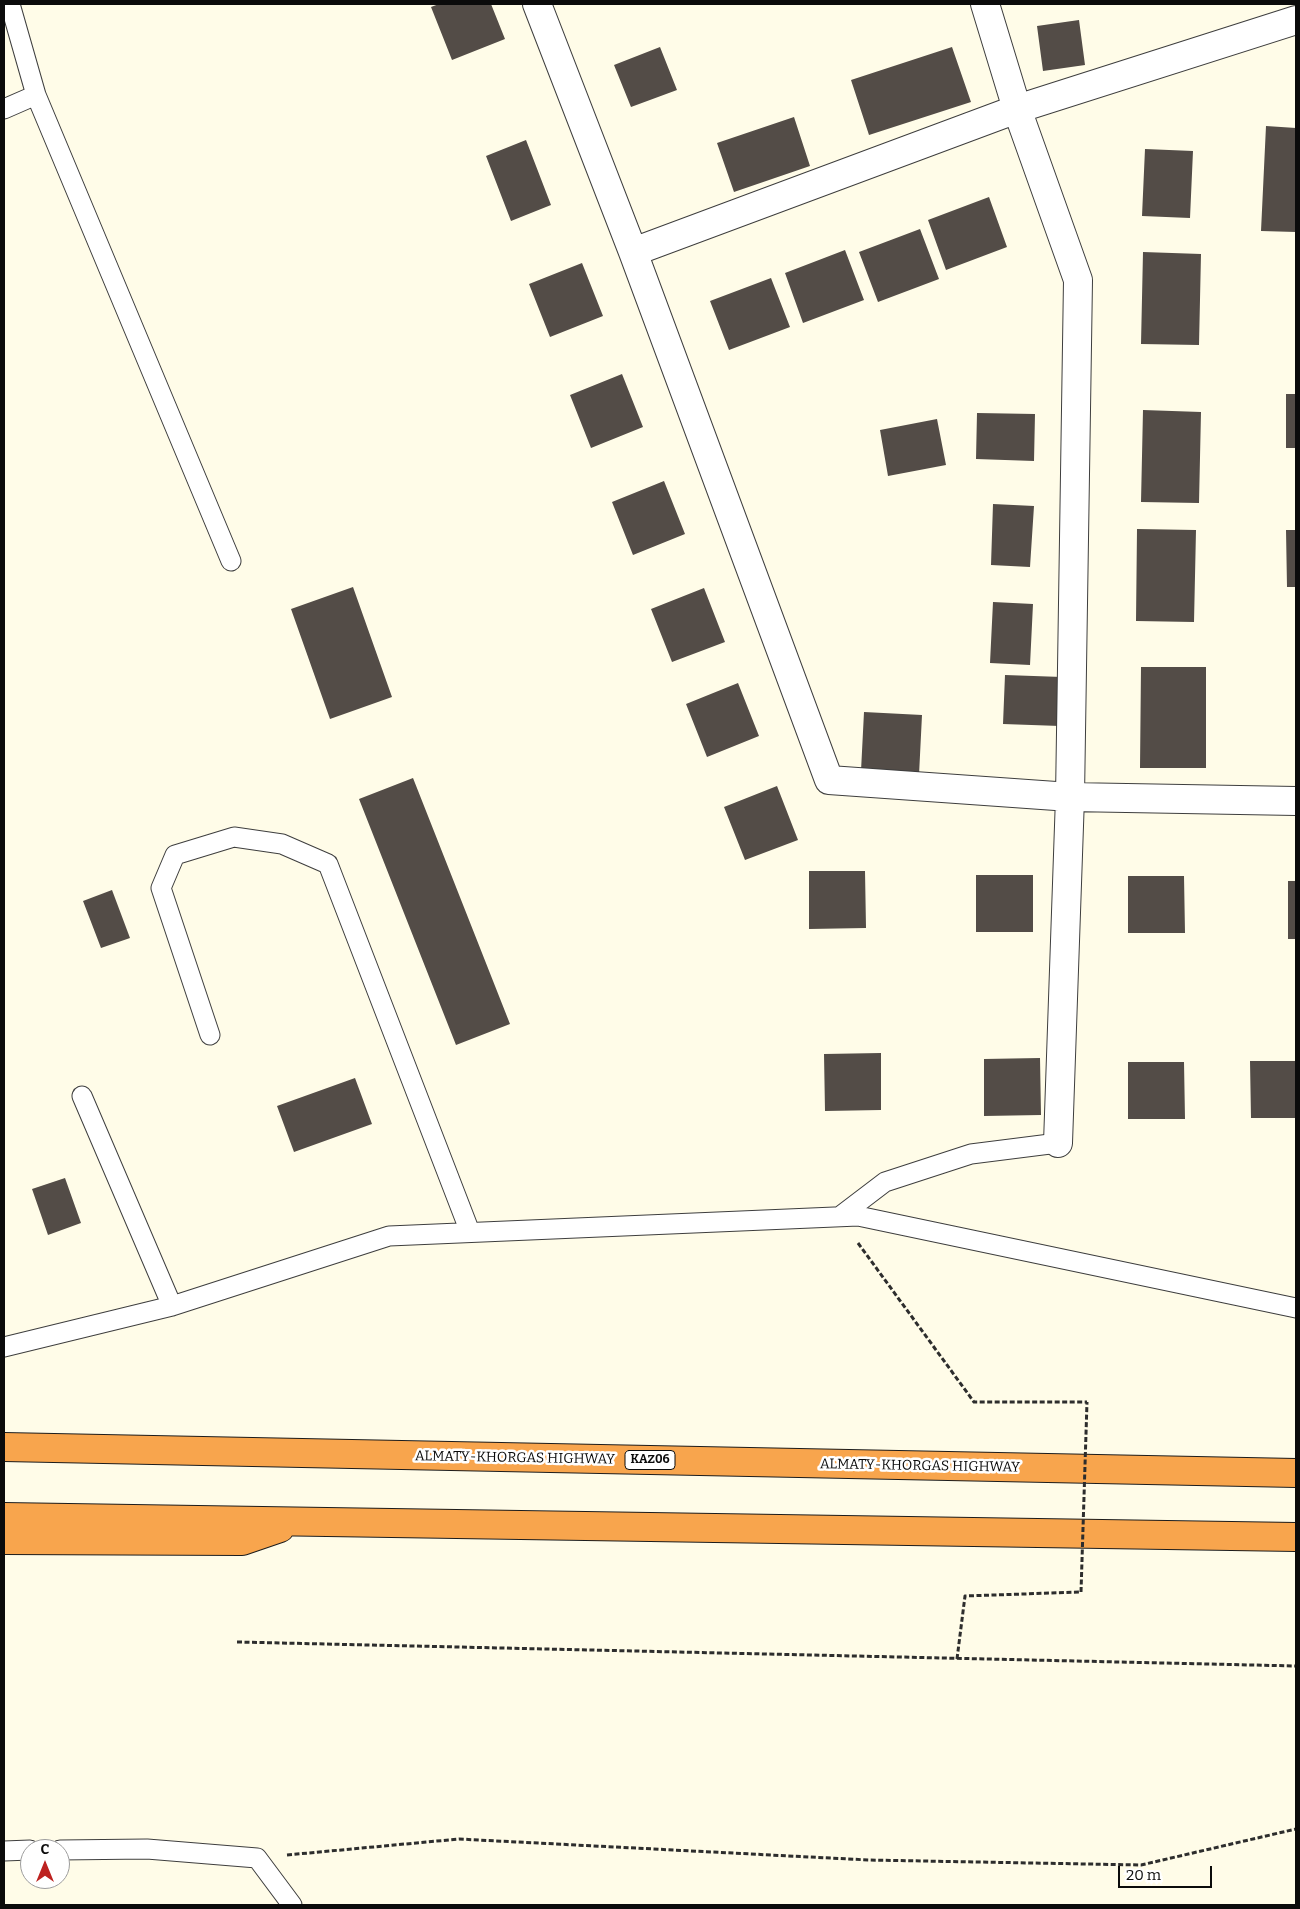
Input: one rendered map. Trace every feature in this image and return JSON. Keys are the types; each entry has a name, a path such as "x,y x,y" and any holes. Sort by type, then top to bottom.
{"highway":[{"name":"ALMATY-KHORGAS HIGHWAY","path":"4,1447 1296,1474"},
{"path":"4,1517 1296,1537"},
{"path":"4,1540 242,1541 300,1522"}],"street":[{"path":"537,4 633,252 829,780 1070,797 1296,801"},
{"path":"985,4 1017,109 1078,280 1070,797 1058,1143"},
{"path":"633,252 1017,109 1296,20"}],"lane":[{"path":"10,4 36,95 231,561"},
{"path":"4,109 36,95"},
{"path":"210,1035 161,888 175,855 234,837 282,844 328,864 470,1232"},
{"path":"82,1096 172,1306"},
{"path":"839,1217 885,1182 971,1154 1058,1143"},
{"path":"4,1348 172,1306 389,1236 858,1216 1296,1308"},
{"path":"70,1850 147,1849 256,1858 292,1905"},
{"path":"4,1851 20,1850"}],"path":[{"path":"839,1217 974,1402 1087,1402 1081,1592 965,1596 957,1658"},
{"path":"237,1642 1296,1666"},
{"path":"256,1858 459,1839 868,1860 1141,1865 1296,1829"}],"building":[{"path":"439,4 491,4 505,39 452,60 431,7"},
{"path":"1079,20 1085,65 1043,71 1037,26"},
{"path":"660,47 677,90 631,107 614,65"},
{"path":"952,47 971,102 869,135 851,80"},
{"path":"794,117 810,166 734,192 717,143"},
{"path":"1266,126 1296,128 1296,232 1261,231"},
{"path":"526,140 551,205 511,221 486,156"},
{"path":"1145,149 1193,151 1190,218 1142,216"},
{"path":"989,197 1007,247 946,270 928,220"},
{"path":"920,229 939,279 878,302 859,252"},
{"path":"845,250 864,300 803,323 785,273"},
{"path":"1143,252 1201,254 1199,345 1141,344"},
{"path":"582,263 603,316 550,337 529,284"},
{"path":"771,278 790,327 729,350 710,301"},
{"path":"622,374 643,427 591,448 570,395"},
{"path":"1286,394 1296,394 1296,448 1286,448"},
{"path":"1143,410 1201,412 1199,503 1141,502"},
{"path":"977,413 1035,414 1034,461 976,459"},
{"path":"937,419 946,465 888,476 880,430"},
{"path":"664,481 685,534 633,555 612,502"},
{"path":"993,504 1034,506 1030,567 991,565"},
{"path":"1137,529 1196,530 1194,622 1136,621"},
{"path":"1286,530 1296,530 1296,587 1287,587"},
{"path":"353,587 392,697 330,719 291,609"},
{"path":"704,588 725,642 672,662 651,609"},
{"path":"993,602 1033,604 1030,665 990,663"},
{"path":"1141,667 1206,667 1206,768 1140,768"},
{"path":"1005,675 1062,677 1060,726 1003,724"},
{"path":"738,683 759,736 707,757 686,704"},
{"path":"864,712 922,715 919,775 861,771"},
{"path":"413,778 510,1024 456,1045 359,799"},
{"path":"777,786 798,840 745,860 724,807"},
{"path":"809,871 865,871 866,928 809,929"},
{"path":"976,875 1033,875 1033,932 976,932"},
{"path":"1128,876 1184,876 1185,933 1128,933"},
{"path":"1288,881 1296,881 1296,939 1288,939"},
{"path":"112,890 130,938 101,948 83,901"},
{"path":"881,1053 881,1110 825,1111 824,1054"},
{"path":"1040,1058 1041,1115 984,1116 984,1059"},
{"path":"1250,1061 1296,1061 1296,1118 1251,1118"},
{"path":"1128,1062 1184,1062 1185,1119 1128,1119"},
{"path":"355,1078 372,1124 294,1152 277,1106"},
{"path":"65,1178 81,1223 48,1235 32,1189"}]}
